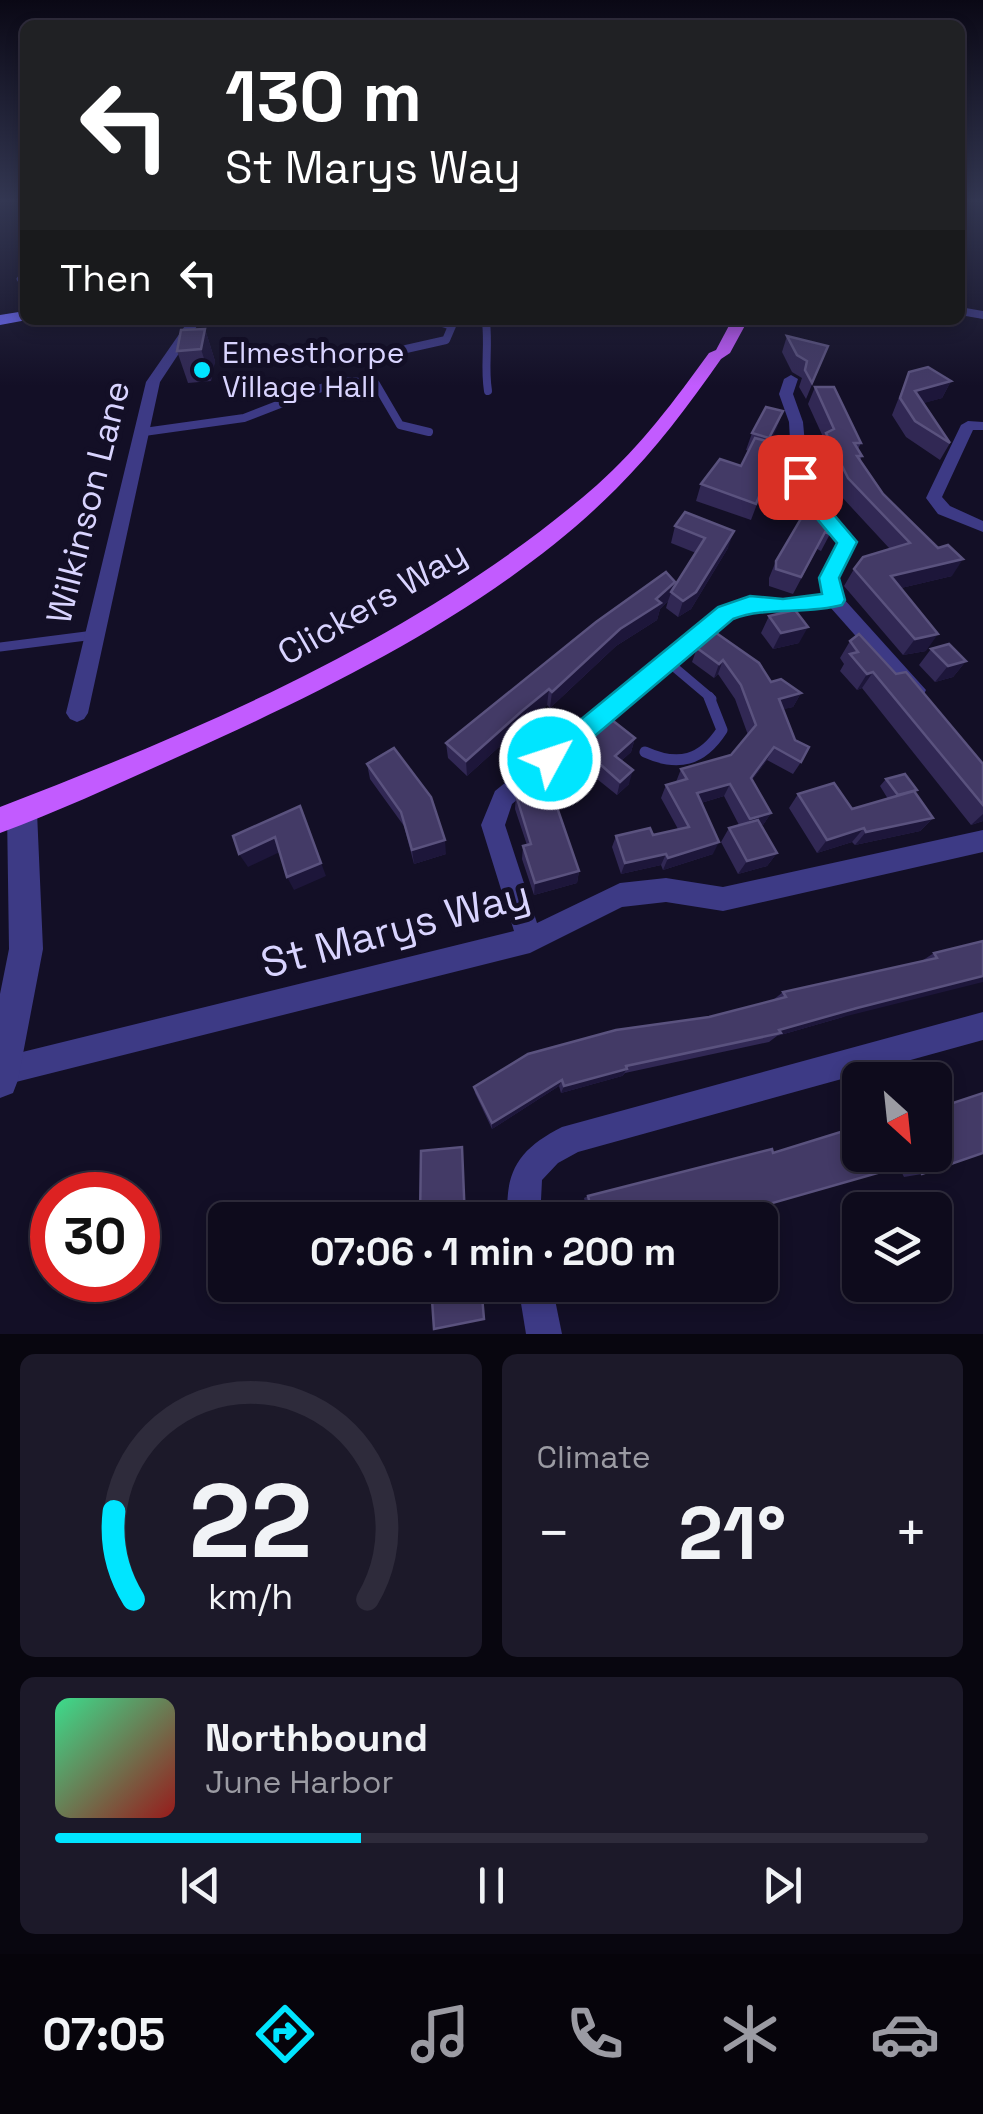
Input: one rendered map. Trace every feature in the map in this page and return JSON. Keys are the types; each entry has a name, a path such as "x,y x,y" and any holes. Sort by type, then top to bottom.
{"main road":[{"name":"Clickers Way","path":"715,356 710,352 721,325"},
{"name":"Clickers Way","path":"11,816 235,720 438,610 507,566 592,499 666,427 715,356 722,353 737,325"}],"street":[{"name":"Wilkinson Lane","path":"78,713 153,382 192,325"},
{"path":"792,379 786,394 796,422 800,477 810,498 847,542 829,578 834,600 931,706"},
{"path":"976,426 934,498 944,510 983,527"},
{"path":"530,940 493,825 503,798 725,613 750,603 783,606 834,600"},
{"path":"1,1076 26,949 11,816"},
{"name":"St Marys Way","path":"1,1076 530,940 620,895 666,890 723,900 983,840"},
{"path":"522,1202 521,1193 534,1161 573,1138 983,1026"},
{"path":"538,1302 544,1334"}],"lane":[{"path":"406,348 424,348 446,340 452,326 448,325"},
{"path":"487,325 489,346 483,363 488,390"},
{"path":"144,432 255,415 324,384 371,381 381,387 396,423 404,430 430,432"},
{"path":"0,646 94,635"},
{"path":"645,752 662,761 683,762 711,750 722,730 713,700 667,661"}],"building":[{"path":"205,329 201,349 177,351 181,330"},
{"path":"787,336 828,346 812,383 805,370 807,361 797,355"},
{"path":"928,367 951,381 915,391 950,443 915,421 900,398 909,372"},
{"path":"815,387 834,387 861,443 854,443 862,456 857,456 883,494 938,548 948,545 963,559 891,576 938,634 915,639 854,569 863,557 910,543 848,478 826,433 834,429"},
{"path":"766,407 783,411 769,438 752,433"},
{"path":"755,438 774,443 768,457 774,459 756,504 701,484 720,459 741,466"},
{"path":"809,505 824,510 834,520 830,534 825,532 801,577 776,569 776,561"},
{"path":"685,512 734,531 696,592 683,601 671,592 705,538 675,526"},
{"path":"666,572 675,582 656,599 661,603 620,629 552,692 549,689 466,761 446,743 596,622"},
{"path":"795,610 808,627 781,633 769,616"},
{"path":"712,630 759,663 771,682 781,679 801,693 779,699 795,740 809,747 801,762 774,747 751,778 771,813 750,819 730,784 697,793 719,842 668,858 666,854 625,863 616,836 650,828 653,835 689,827 666,785 687,779 681,769 731,755 756,725 741,685 723,660 719,664 697,648"},
{"path":"859,634 896,674 906,672 983,764 983,805 873,672 867,674 850,654 858,652 850,641"},
{"path":"949,644 966,661 948,666 931,649"},
{"path":"612,720 635,738 615,756 633,770 620,782 601,765 585,778 564,759"},
{"path":"394,748 431,797 445,840 412,850 401,812 367,764"},
{"path":"905,774 917,790 898,795 886,779"},
{"path":"834,783 852,809 914,791 933,818 866,832 864,828 827,840 798,794"},
{"path":"550,787 579,871 535,883 523,846 531,844 516,795"},
{"path":"300,806 321,863 287,877 275,837 239,854 233,836"},
{"path":"758,820 777,853 747,861 729,828"},
{"path":"983,941 983,976 779,1030 781,1033 626,1066 627,1069 564,1086 562,1080 492,1123 474,1087 528,1054 616,1030 709,1017 786,997 783,992 937,958 934,953"},
{"path":"983,1093 983,1153 952,1164 952,1103"},
{"path":"842,1132 842,1172 881,1172 776,1202 590,1202 588,1196 772,1149 773,1153"},
{"path":"462,1147 464,1202 420,1202 421,1151"},
{"path":"432,1302 482,1302 484,1319 434,1329"}],"place":[{"name":"Elmesthorpe Village Hall","path":"202,370"}],"route":[{"path":"550,759 725,613 750,603 783,606 834,600 829,578 847,542 810,498 800,477"}]}
